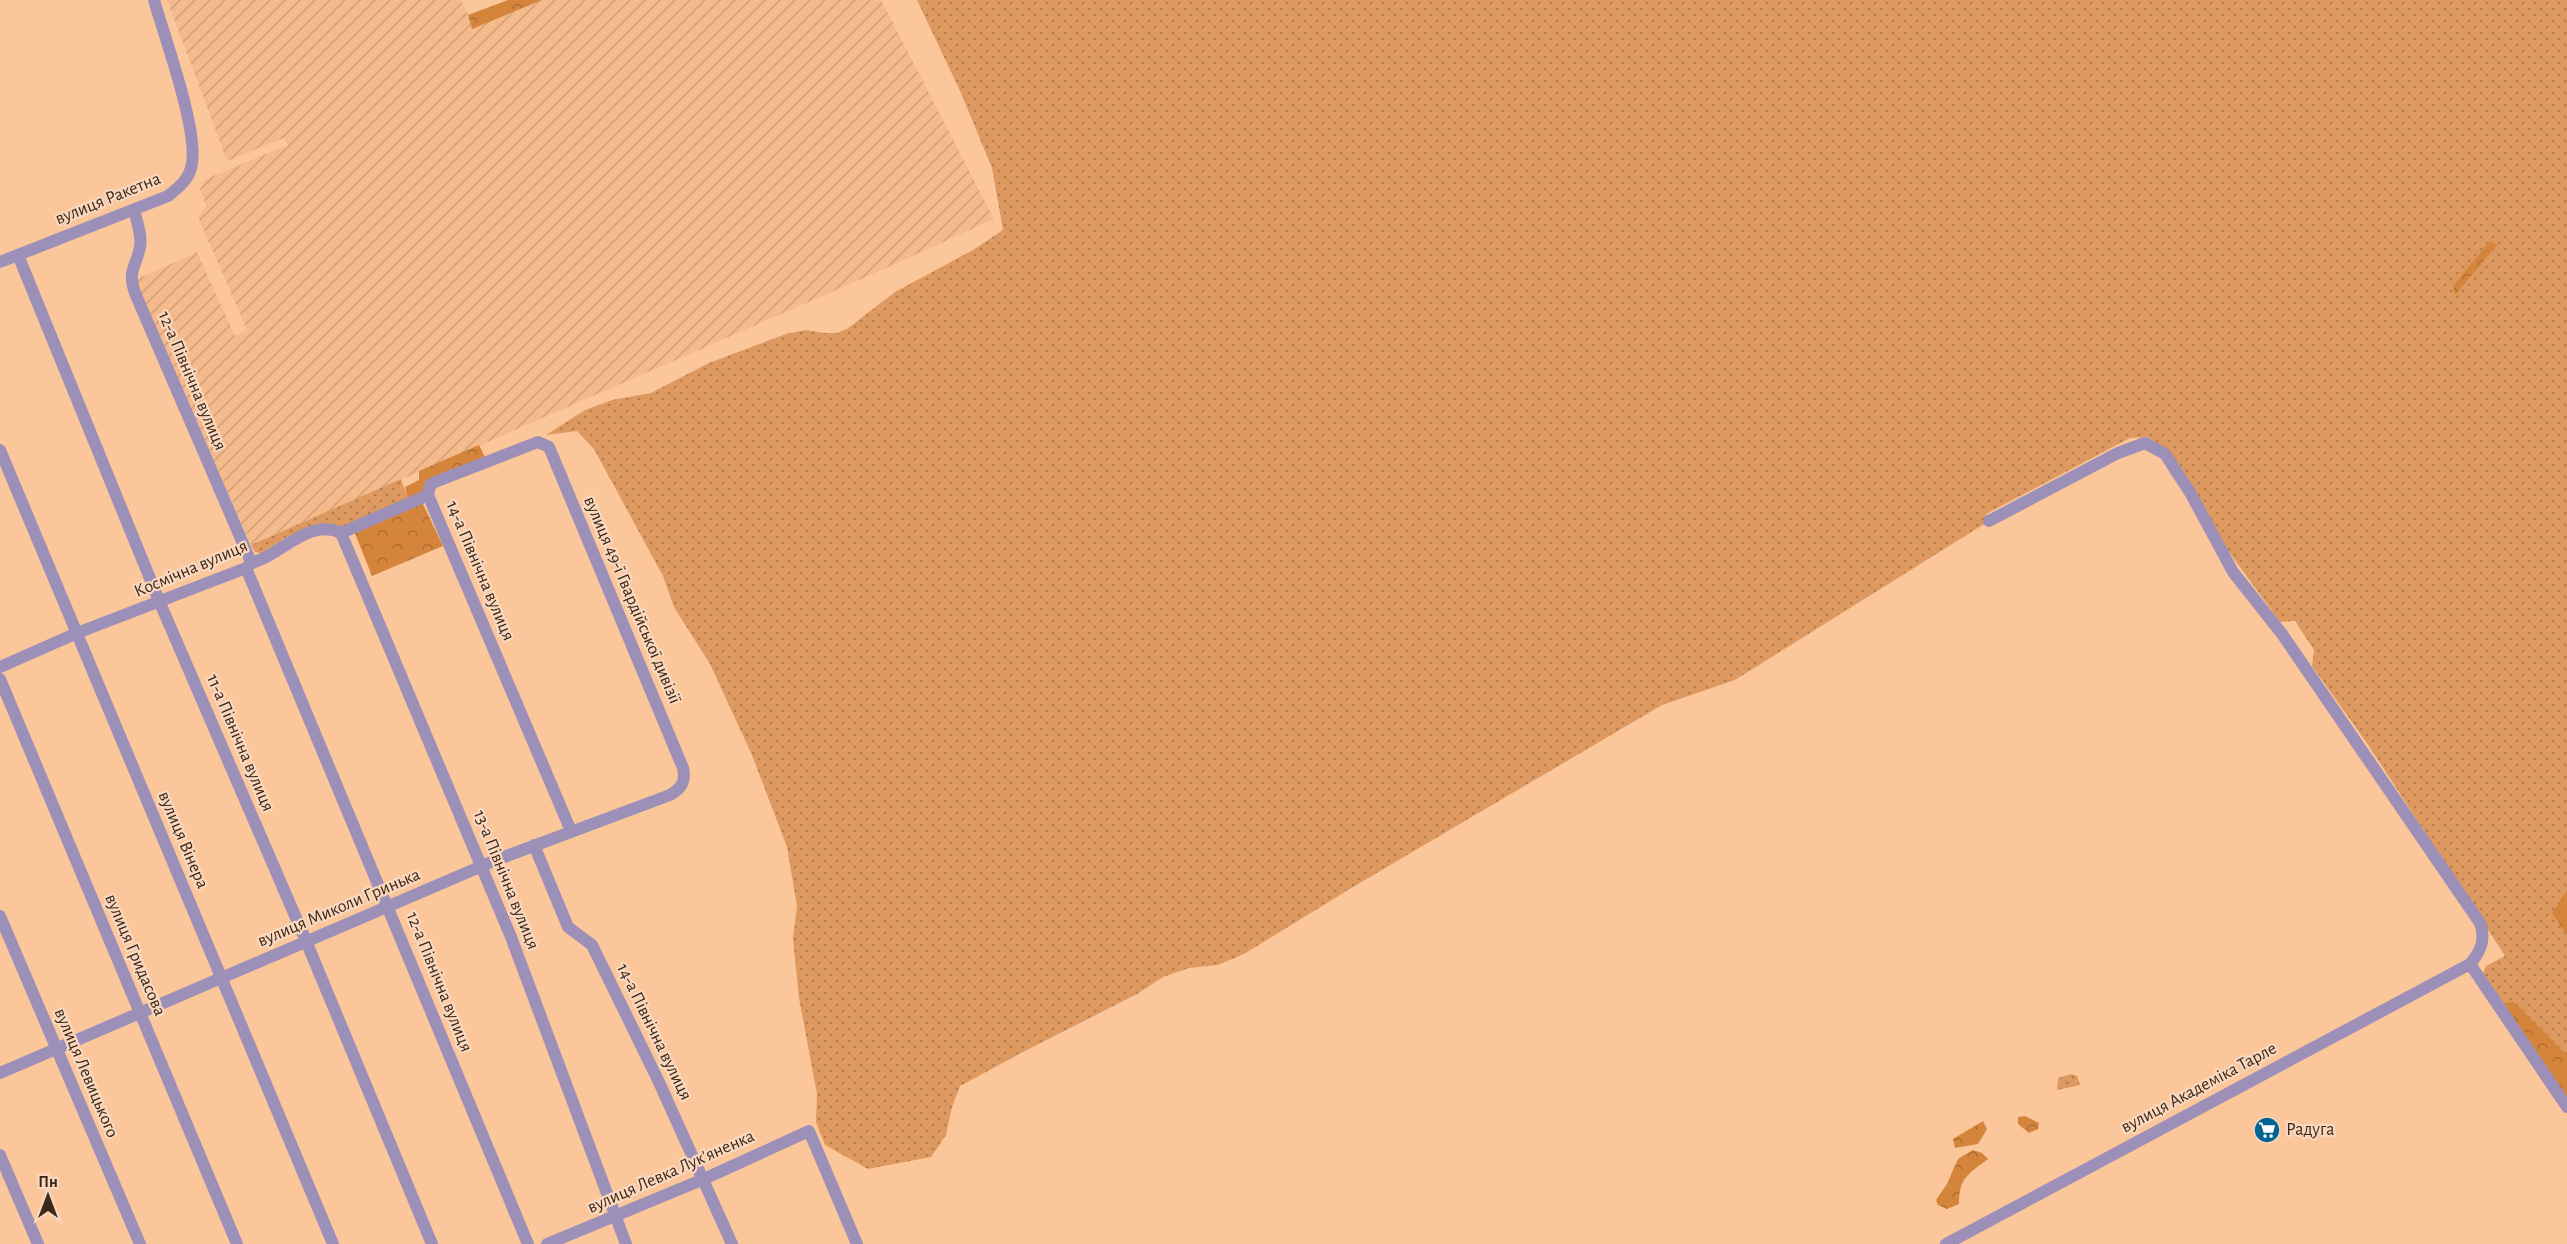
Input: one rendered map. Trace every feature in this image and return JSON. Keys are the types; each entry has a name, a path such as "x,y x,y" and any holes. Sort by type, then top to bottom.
{"street":[{"name":"вулиця Ракетна","path":"0,262 168,196 180,187 191,169 193,159 191,129 154,0"},
{"name":"12-а Північна вулиця","path":"134,210 140,233 140,246 130,274 135,293 528,1244"},
{"name":"11-а Північна вулиця","path":"18,255 160,603 306,942 432,1244"},
{"name":"Космічна вулиця","path":"0,667 77,633 160,603 249,565 291,540 308,534 335,530 341,533 428,493 435,482 542,442"},
{"name":"вулиця 49-ї Гвардійської дивізії","path":"542,442 549,447 685,775"},
{"path":"1989,521 2118,453 2145,443 2165,454 2191,494 2233,572 2282,634 2480,923 2483,934 2482,944 2470,964 2567,1107"},
{"name":"вулиця Вінера","path":"0,450 333,1244"},
{"name":"14-а Північна вулиця","path":"428,493 572,831"},
{"name":"13-а Північна вулиця","path":"341,533 483,867 626,1244"},
{"name":"вулиця Гридасова","path":"0,679 237,1244"},
{"name":"вулиця Миколи Гринька","path":"0,1073 388,905 534,845 572,831 591,827 670,795 681,786 685,775"},
{"name":"14-а Північна вулиця","path":"534,845 568,927 592,945 704,1179 732,1244"},
{"name":"вулиця Левицького","path":"0,916 140,1244"},
{"name":"вулиця Академіка Тарле","path":"1946,1244 2470,964"},
{"name":"вулиця Левка Лук'яненка","path":"547,1244 704,1179 809,1131 857,1244"},
{"path":"0,1155 38,1244"}],"shaded area":[{"path":"167,0 461,0 468,15 529,0 881,0 994,219 251,545 135,280 197,252 235,336 247,330 198,217 206,206 200,188 206,179 288,145 284,138 227,161"},
{"path":"917,0 2567,0 2567,1052 2563,1051 2514,1003 2503,1003 2483,973 2486,966 2505,956 2369,746 2312,666 2314,650 2295,621 2280,622 2221,541 2168,450 2147,437 2130,438 1986,514 1989,521 1735,680 1662,705 1244,954 1218,965 1189,968 1163,977 1137,994 960,1086 952,1107 946,1135 931,1157 868,1169 825,1145 816,1122 817,1094 799,998 793,939 797,906 787,847 752,755 710,664 674,607 663,576 594,449 577,431 546,435 585,410 612,400 651,393 709,363 786,334 806,330 837,333 847,329 895,292 973,250 1003,230 992,168 961,93"},
{"path":"401,479 407,497 403,504 347,529 318,524 287,537 261,553 255,552 251,545"},
{"path":"2071,1074 2077,1076 2080,1085 2057,1090 2058,1078"}],"green space":[{"path":"508,0 542,0 472,29 468,15"},
{"path":"2490,241 2497,245 2455,295 2453,286"},
{"path":"479,445 485,457 403,504 407,497 405,487 419,480 419,471"},
{"path":"422,502 443,546 372,576 354,531"},
{"path":"2567,891 2567,935 2552,913"},
{"path":"2514,1002 2563,1051 2567,1052 2567,1098 2503,1003"},
{"path":"2025,1116 2039,1123 2038,1129 2029,1133 2018,1124 2018,1117"},
{"path":"1983,1121 1987,1129 1978,1144 1955,1148 1953,1139"},
{"path":"1973,1150 1982,1153 1988,1159 1966,1177 1959,1195 1959,1204 1947,1209 1938,1205 1936,1200 1947,1184 1958,1159"}],"place":[{"name":"Радуга","path":"2267,1130"}]}
